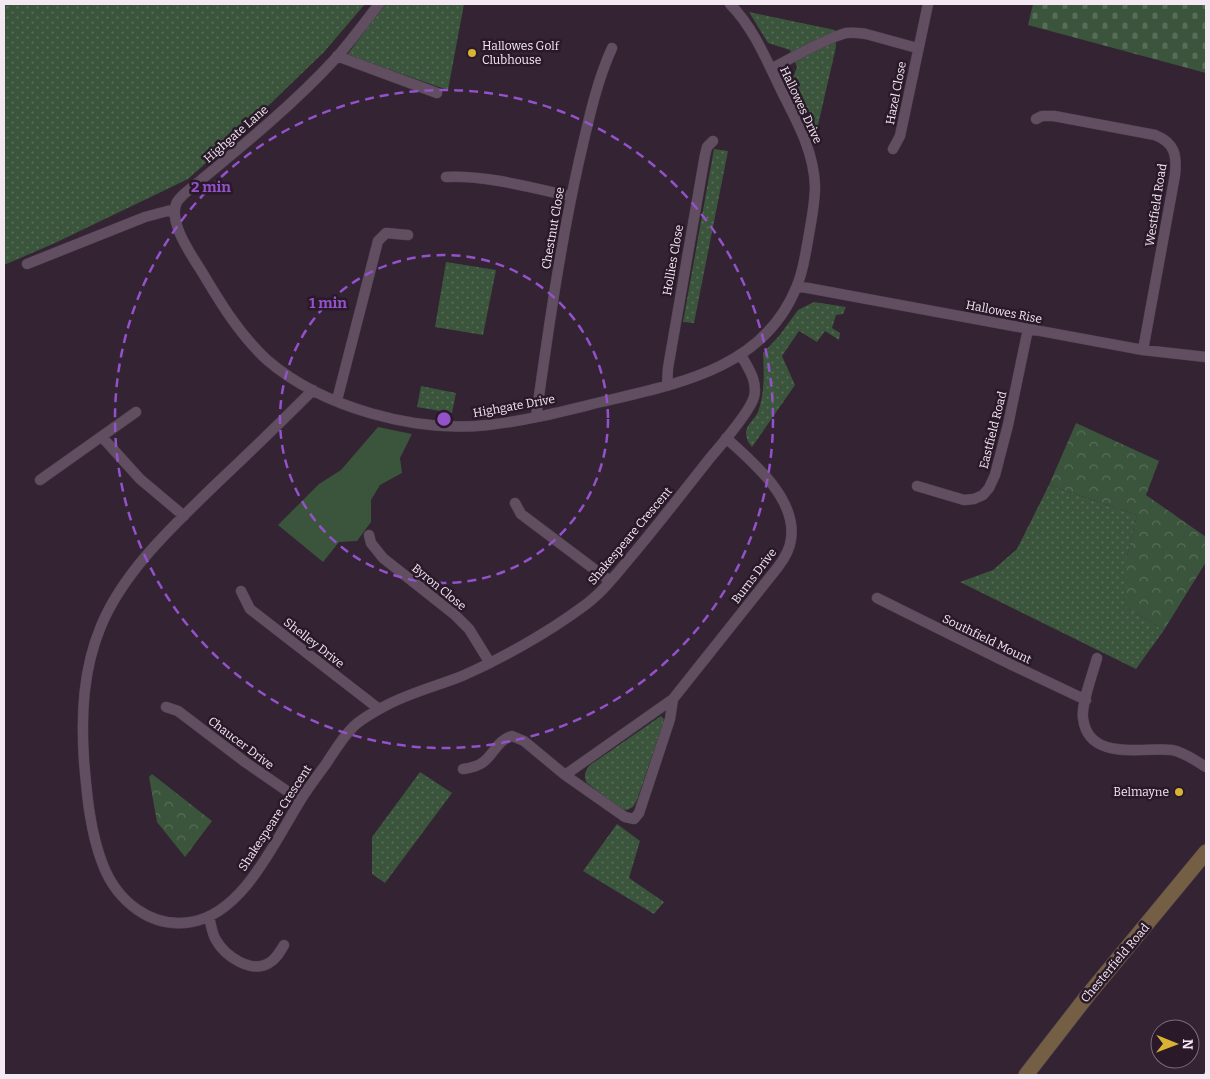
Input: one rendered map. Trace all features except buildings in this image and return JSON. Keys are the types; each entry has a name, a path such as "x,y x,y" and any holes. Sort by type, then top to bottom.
{"main road":[{"name":"Chesterfield Road","path":"1026,1075 1088,995 1206,852"}],"street":[{"name":"Highgate Lane","path":"175,208 177,201 184,194 252,138 307,87 337,56 379,4"},
{"name":"Hallowes Drive","path":"730,4 744,20 771,69 805,138 814,172 815,186 812,217 797,286"},
{"path":"917,48 928,4"},
{"name":"Hazel Close","path":"771,69 847,33 866,34 917,48 900,136 893,149"},
{"name":"Chestnut Close","path":"536,418 553,300 571,196 588,122 606,61 612,48"},
{"path":"337,56 437,93"},
{"name":"Westfield Road","path":"1036,119 1042,116 1054,116 1155,136 1165,139 1175,154 1175,175 1143,350"},
{"name":"Hollies Close","path":"667,386 668,368 705,155 707,147 713,140"},
{"path":"446,177 496,182 571,196"},
{"path":"27,264 145,217 175,208"},
{"name":"Highgate Drive","path":"175,208 177,226 189,251 222,307 244,336 269,361 314,390 384,418 443,427 488,425 536,418 667,386 705,373 741,355 760,339 776,322 797,286"},
{"path":"337,400 378,241 386,233 408,235"},
{"name":"Hallowes Rise","path":"797,286 1143,350 1206,357"},
{"name":"Eastfield Road","path":"917,486 964,500 974,499 982,495 989,488 995,475 1008,425 1028,330"},
{"name":"Shakespeare Crescent","path":"314,390 184,516 140,563 116,596 92,650 85,686 83,738 91,822 98,852 113,886 121,896 142,913 156,919 190,923 209,917 227,905 251,880 270,854 300,800 354,726 380,709 490,663 582,608 610,581 726,438 752,402 755,384 741,355"},
{"path":"40,480 136,412"},
{"path":"102,437 140,479 184,516"},
{"name":"Burns Drive","path":"565,775 674,700 785,557 792,539 788,513 776,490 757,467 726,438"},
{"path":"515,503 520,514 610,581"},
{"name":"Byron Close","path":"369,535 371,543 383,558 469,629 490,663"},
{"name":"Shelley Drive","path":"241,591 250,610 380,709"},
{"name":"Southfield Mount","path":"877,598 1086,700"},
{"path":"1098,658 1083,717 1086,728 1093,739 1104,747 1117,750 1174,750 1206,767"},
{"name":"Burns Drive","path":"463,769 474,767 483,762 500,743 512,736 524,741 565,775 624,817 634,818 640,813 670,719 674,700"},
{"name":"Chaucer Drive","path":"166,707 178,711 244,762 300,800"},
{"path":"209,917 216,940 226,952 238,961 250,966 260,967 269,963 284,945"}],"green space":[{"path":"4,4 365,4 324,52 243,130 188,179 55,243 4,265"},
{"path":"385,4 464,4 448,90 347,55"},
{"path":"1033,4 1206,4 1206,73 1028,25"},
{"path":"749,12 835,30 836,47 815,138 790,85 797,67 790,50 768,43"},
{"path":"714,149 728,151 694,323 683,322"},
{"path":"446,262 496,270 483,335 435,327"},
{"path":"814,302 846,307 843,314 836,315 832,328 840,333 839,340 825,331 817,342 799,331 782,356 795,385 752,447 749,444 746,432 758,412 762,397 763,353 779,336 798,310"},
{"path":"421,386 456,393 452,413 417,407"},
{"path":"1076,423 1159,461 1146,495 1206,537 1206,562 1164,630 1127,608 1127,556 1137,515 1049,485"},
{"path":"378,427 412,434 400,458 402,473 380,485 371,500 371,522 357,541 339,542 323,562 278,525 319,484 341,470"},
{"path":"1049,485 1137,515 1127,556 1127,608 1164,630 1136,669 960,582 993,570 1017,549"},
{"path":"661,716 664,719 663,724 637,800 633,807 627,810 621,809 587,783 585,778 586,771 590,765"},
{"path":"420,772 452,793 385,883 372,874 372,837"},
{"path":"152,774 212,821 185,857 157,822 149,777"},
{"path":"617,824 640,841 629,878 664,902 654,914 583,871"}],"place":[{"name":"Hallowes Golf Clubhouse","path":"472,53"},
{"name":"Belmayne","path":"1179,792"}]}
